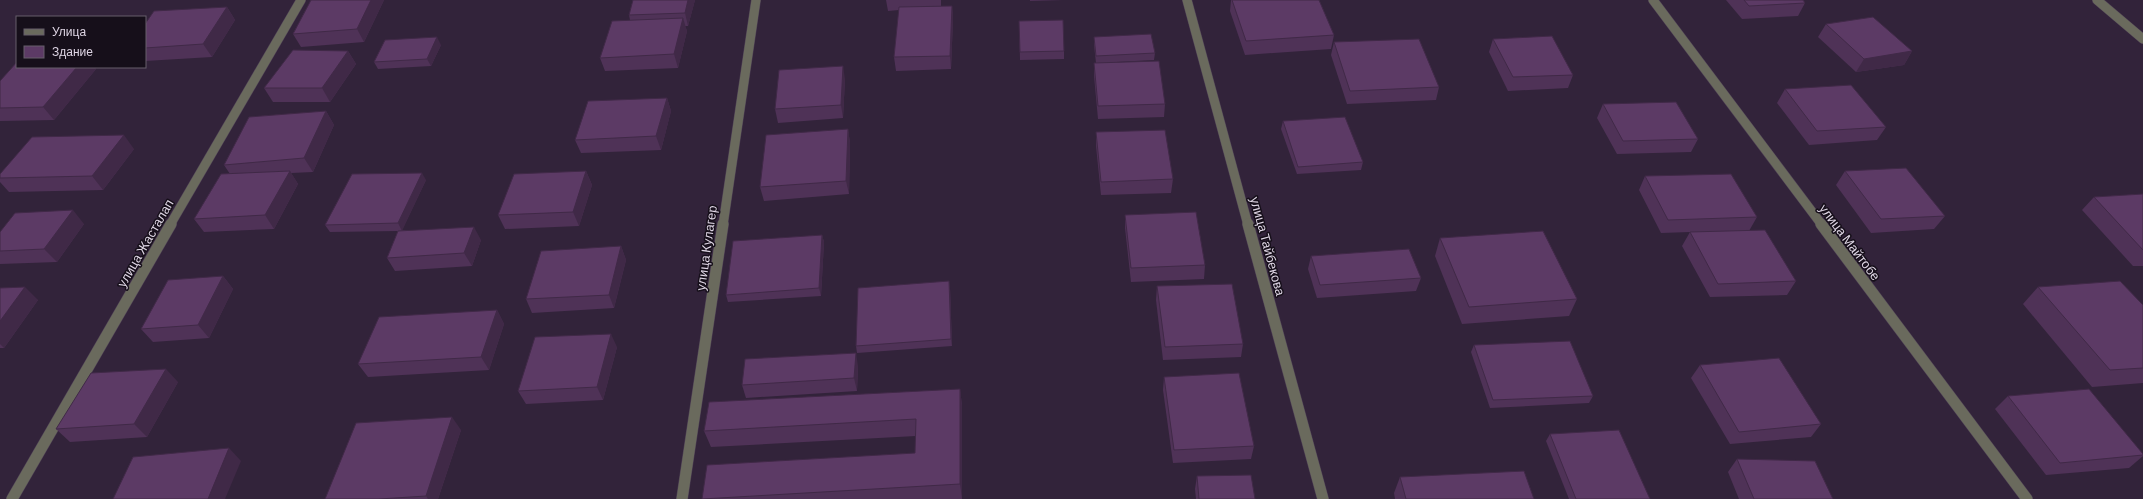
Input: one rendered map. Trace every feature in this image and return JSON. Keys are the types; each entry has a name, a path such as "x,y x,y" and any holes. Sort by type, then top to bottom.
{"street":[{"name":"улица Жасталап","path":"12,499 301,0"},
{"name":"улица Кулагер","path":"682,499 756,0"},
{"name":"улица Тайбекова","path":"1187,0 1323,499"},
{"name":"улица Майтобе","path":"1654,0 2027,499"},
{"path":"2097,0 2143,39"}],"building":[{"path":"311,0 371,0 357,29 293,34"},
{"path":"633,0 688,0 685,13 629,15"},
{"path":"1232,0 1319,0 1334,35 1246,41"},
{"path":"1744,0 1803,0 1805,3 1749,6"},
{"path":"952,6 950,56 894,57 899,7"},
{"path":"227,7 203,44 146,48 146,23 154,11"},
{"path":"1873,17 1912,51 1864,59 1826,24"},
{"path":"683,18 674,54 600,58 612,21"},
{"path":"1063,20 1064,51 1020,52 1019,21"},
{"path":"1151,34 1155,53 1096,56 1094,37"},
{"path":"1552,36 1573,75 1513,77 1493,39"},
{"path":"437,37 427,59 374,62 385,40"},
{"path":"1419,39 1439,87 1350,91 1334,42"},
{"path":"293,50 348,51 322,88 264,88"},
{"path":"1159,61 1165,104 1098,106 1094,63"},
{"path":"16,63 16,68 76,68 43,107 0,108 0,81"},
{"path":"843,66 841,105 775,109 779,70"},
{"path":"1851,85 1886,127 1817,131 1785,89"},
{"path":"667,98 656,136 575,140 588,101"},
{"path":"1676,102 1698,139 1623,141 1603,104"},
{"path":"326,111 304,158 224,165 249,117"},
{"path":"1345,117 1363,162 1298,167 1283,121"},
{"path":"848,129 846,181 760,187 766,135"},
{"path":"1165,130 1173,179 1101,182 1096,132"},
{"path":"124,135 92,176 0,178 0,174 32,137"},
{"path":"1906,168 1945,216 1881,219 1845,171"},
{"path":"290,171 265,215 194,219 221,174"},
{"path":"586,171 573,212 498,215 514,174"},
{"path":"422,173 398,223 325,225 352,174"},
{"path":"1731,174 1757,217 1668,220 1645,176"},
{"path":"2143,194 2143,250 2094,197"},
{"path":"73,210 44,249 0,251 0,232 15,213"},
{"path":"1196,212 1205,265 1131,268 1125,215"},
{"path":"474,227 464,253 387,258 398,231"},
{"path":"1765,230 1796,281 1718,284 1690,232"},
{"path":"1543,231 1577,299 1469,307 1440,238"},
{"path":"822,235 819,288 726,295 733,241"},
{"path":"621,246 609,295 526,299 541,251"},
{"path":"1409,249 1421,278 1320,285 1311,256"},
{"path":"223,276 198,325 141,329 168,280"},
{"path":"949,281 951,339 856,346 858,288"},
{"path":"2120,281 2143,305 2143,368 2110,370 2038,287"},
{"path":"1232,284 1243,344 1165,347 1157,286"},
{"path":"25,287 0,321 0,288"},
{"path":"497,310 481,357 358,364 379,317"},
{"path":"611,334 597,387 518,391 535,337"},
{"path":"1570,341 1593,396 1493,400 1474,345"},
{"path":"856,353 854,378 742,385 745,359"},
{"path":"1779,358 1821,424 1739,432 1700,365"},
{"path":"166,369 134,424 56,429 91,373"},
{"path":"1239,373 1254,446 1174,450 1164,377"},
{"path":"960,389 960,484 702,499 707,465 915,453 916,419 704,431 709,402"},
{"path":"2089,389 2143,455 2060,463 2008,396"},
{"path":"452,417 426,496 379,499 325,499 356,423"},
{"path":"1619,430 1650,499 1576,499 1550,434"},
{"path":"229,448 208,499 113,499 133,457"},
{"path":"1737,459 1815,461 1833,499 1754,499"},
{"path":"1524,471 1534,499 1406,499 1400,477"},
{"path":"1251,475 1255,499 1199,499 1197,476"}]}
